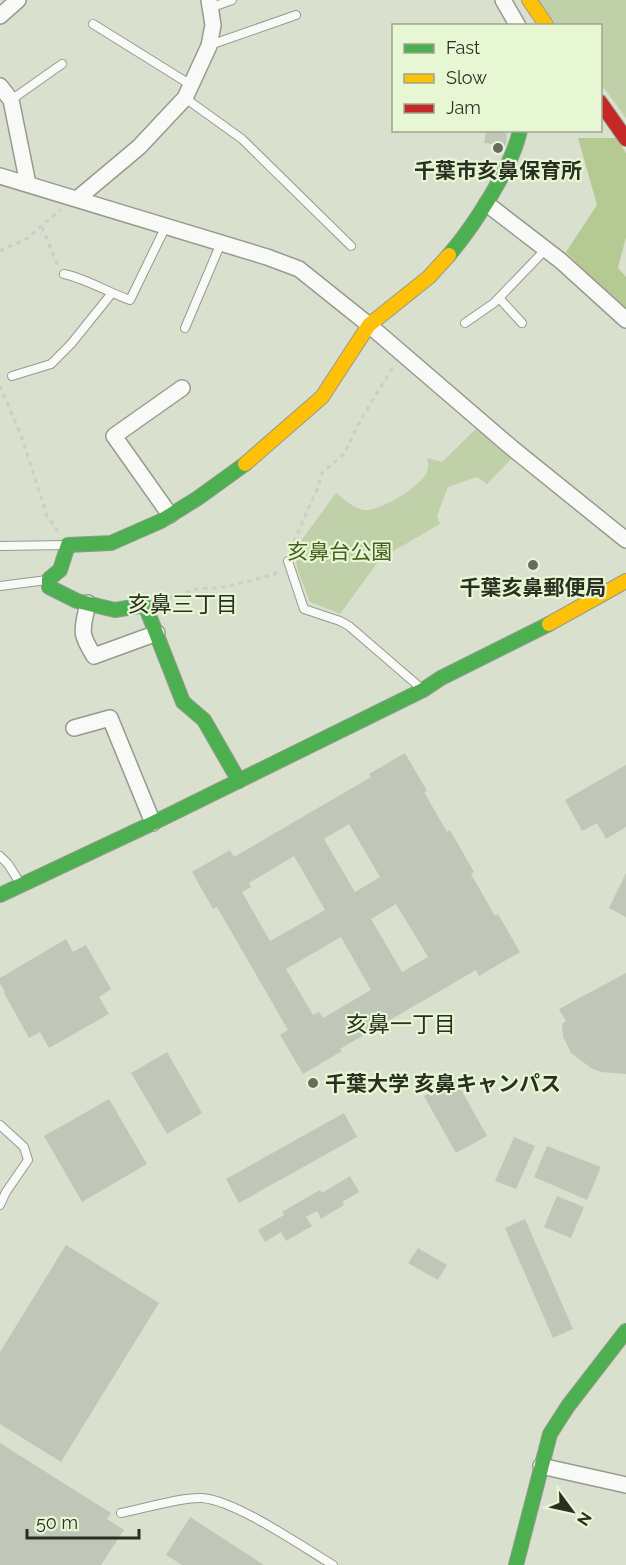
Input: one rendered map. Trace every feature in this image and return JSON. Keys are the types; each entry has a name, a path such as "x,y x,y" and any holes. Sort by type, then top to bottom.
{"street":[{"path":"0,16 18,0"},
{"path":"502,0 517,24"},
{"path":"529,0 546,24"},
{"path":"75,198 139,147 188,92 209,46 213,26 209,4"},
{"path":"0,86 11,100 28,184"},
{"path":"602,105 626,139"},
{"path":"239,781 204,720 183,702 145,605 115,610 77,601 49,587 49,579 60,570 68,545 111,543 170,515 249,461 300,418 322,397 369,325 409,295 437,269 468,232 487,204 518,140 520,132"},
{"path":"0,176 299,269 626,540"},
{"path":"487,204 546,249 626,320"},
{"path":"170,515 114,436 182,388"},
{"path":"0,895 153,823 423,690 441,678 551,623 626,581"},
{"path":"88,603 83,639 94,656 157,633"},
{"path":"74,728 110,718 153,823"},
{"path":"516,1565 550,1434 556,1422 626,1331"},
{"path":"541,1466 626,1485"}],"lane":[{"path":"209,4 232,0"},
{"path":"209,46 296,15"},
{"path":"93,24 188,92 242,139 351,246"},
{"path":"11,100 62,64"},
{"path":"64,274 80,278 130,300 166,226"},
{"path":"185,328 221,243"},
{"path":"465,323 499,298 546,249"},
{"path":"12,376 51,364 71,344 112,293"},
{"path":"499,298 522,323"},
{"path":"0,546 68,545"},
{"path":"288,561 304,609 350,626 423,690"},
{"path":"0,586 49,579"},
{"path":"0,856 21,884"},
{"path":"0,1125 24,1148 28,1160 0,1205"},
{"path":"121,1513 201,1498 221,1502 243,1512 333,1565"}],"path":[{"path":"0,250 5,250 28,238 75,198"},
{"path":"41,226 59,270 64,274"},
{"path":"145,605 196,589 226,587 275,574 288,561 322,473 344,454 360,421 401,353"},
{"path":"0,386 22,438 47,516 68,545"}],"green space":[{"path":"538,0 626,0 626,118 602,85 602,24 556,24"},
{"path":"578,138 616,138 626,153 626,237 618,268 626,277 626,312 566,252 597,205"},
{"name":"亥鼻台公園","path":"479,426 515,455 487,484 477,477 448,487 437,516 440,524 380,559 340,614 310,602 297,569 295,549 336,493 359,509 368,510 383,505 410,490 423,478 428,468 427,458 442,462"}],"building":[{"path":"486,132 507,132 506,146 484,143"},
{"path":"405,753 447,832 450,830 474,872 471,874 495,916 498,914 520,952 479,976 476,970 340,1049 342,1051 303,1074 280,1035 288,1030 217,907 213,909 192,872 230,850 234,857 371,777 369,774","holes":["349,824 380,877 355,892 324,839","294,856 325,910 270,941 242,892 251,887 249,883","396,904 428,957 402,972 371,919","341,937 371,990 323,1018 319,1012 313,1015 286,969"]},
{"path":"626,765 626,827 606,839 597,823 582,831 565,800"},
{"path":"626,873 626,917 609,908"},
{"path":"66,939 73,952 86,945 111,989 99,997 109,1014 49,1048 40,1032 29,1038 4,993 0,978"},
{"path":"626,973 626,1074 601,1072 591,1068 571,1053 563,1036 562,1024 566,1021 559,1009"},
{"path":"167,1052 202,1113 167,1134 131,1073"},
{"path":"455,1079 487,1136 456,1153 424,1096"},
{"path":"109,1099 147,1164 82,1202 44,1136"},
{"path":"344,1113 357,1137 239,1203 226,1179"},
{"path":"514,1137 535,1146 516,1189 495,1181"},
{"path":"547,1146 601,1167 587,1200 534,1177"},
{"path":"350,1176 359,1192 342,1202 344,1205 321,1219 317,1211 306,1217 312,1226 286,1241 281,1232 265,1242 258,1230 284,1215 282,1212 320,1190 322,1193"},
{"path":"557,1196 584,1207 571,1238 544,1227"},
{"path":"525,1219 573,1329 553,1338 505,1228"},
{"path":"66,1245 159,1303 61,1462 0,1424 0,1352"},
{"path":"418,1248 447,1265 438,1280 408,1263"},
{"path":"0,1443 111,1513 107,1519 124,1530 101,1565 0,1565"},
{"path":"190,1517 264,1565 182,1565 166,1555"}],"traffic: fast":[{"path":"449,255 491,196 509,161 519,132"},
{"path":"239,781 204,720 183,702 145,605 115,610 77,601 49,587 49,579 60,570 68,545 111,543 161,521 245,464"},
{"path":"0,895 153,823 423,690 441,678 549,624"},
{"path":"516,1565 550,1434 568,1406 626,1331"}],"traffic: slow":[{"path":"529,0 546,24"},
{"path":"245,464 322,397 369,325 429,277 449,255"},
{"path":"549,624 626,581"}],"traffic: jam":[{"path":"602,105 626,139"}],"place":[{"name":"千葉市亥鼻保育所","path":"498,148"},
{"name":"千葉亥鼻郵便局","path":"533,565"},
{"name":"千葉大学 亥鼻キャンパス","path":"313,1083"}],"district":[{"name":"亥鼻三丁目","path":"183,604"},
{"name":"亥鼻一丁目","path":"401,1024"}]}
